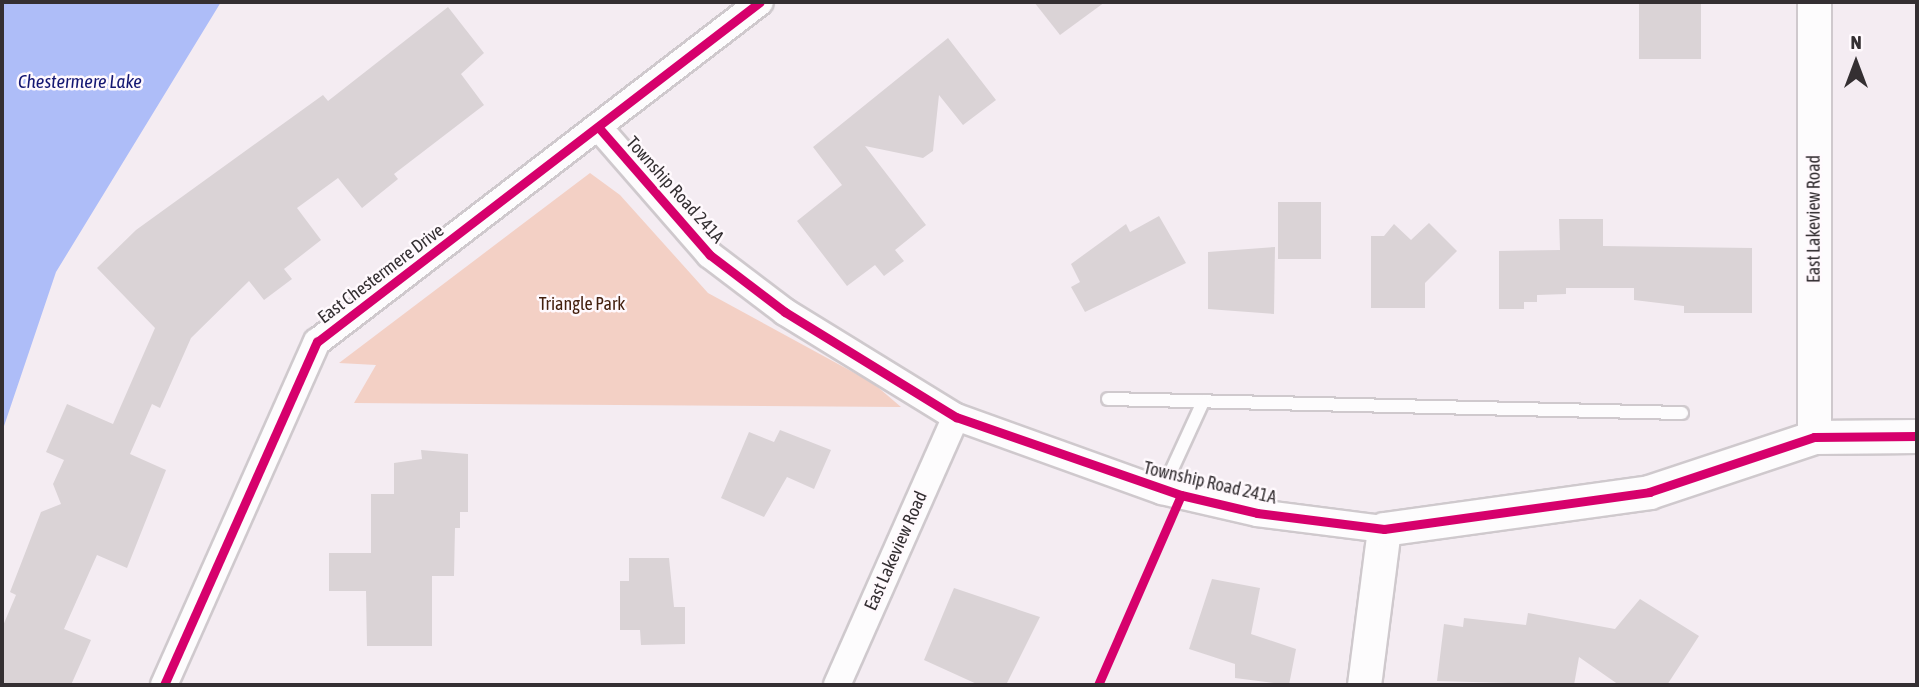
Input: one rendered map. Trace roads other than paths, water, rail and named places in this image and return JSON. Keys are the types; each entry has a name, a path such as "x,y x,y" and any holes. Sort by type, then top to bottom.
{"street":[{"name":"East Chestermere Drive","path":"164,685 317,342 600,129 760,2"},
{"name":"East Lakeview Road","path":"1814,2 1814,437"},
{"name":"Township Road 241A","path":"600,129 710,255 785,312 956,416 1162,491 1257,513 1384,529 1649,492 1814,437 1917,436"},
{"name":"East Lakeview Road","path":"836,685 956,416"},
{"path":"1364,685 1384,529"}],"lane":[{"path":"1108,398 1682,413"},
{"path":"1162,491 1203,402"}],"water":[{"name":"Chestermere Lake","path":"2,2 221,2 56,272 2,432"}],"park label":[{"name":"Triangle Park","path":"582,304"}]}
